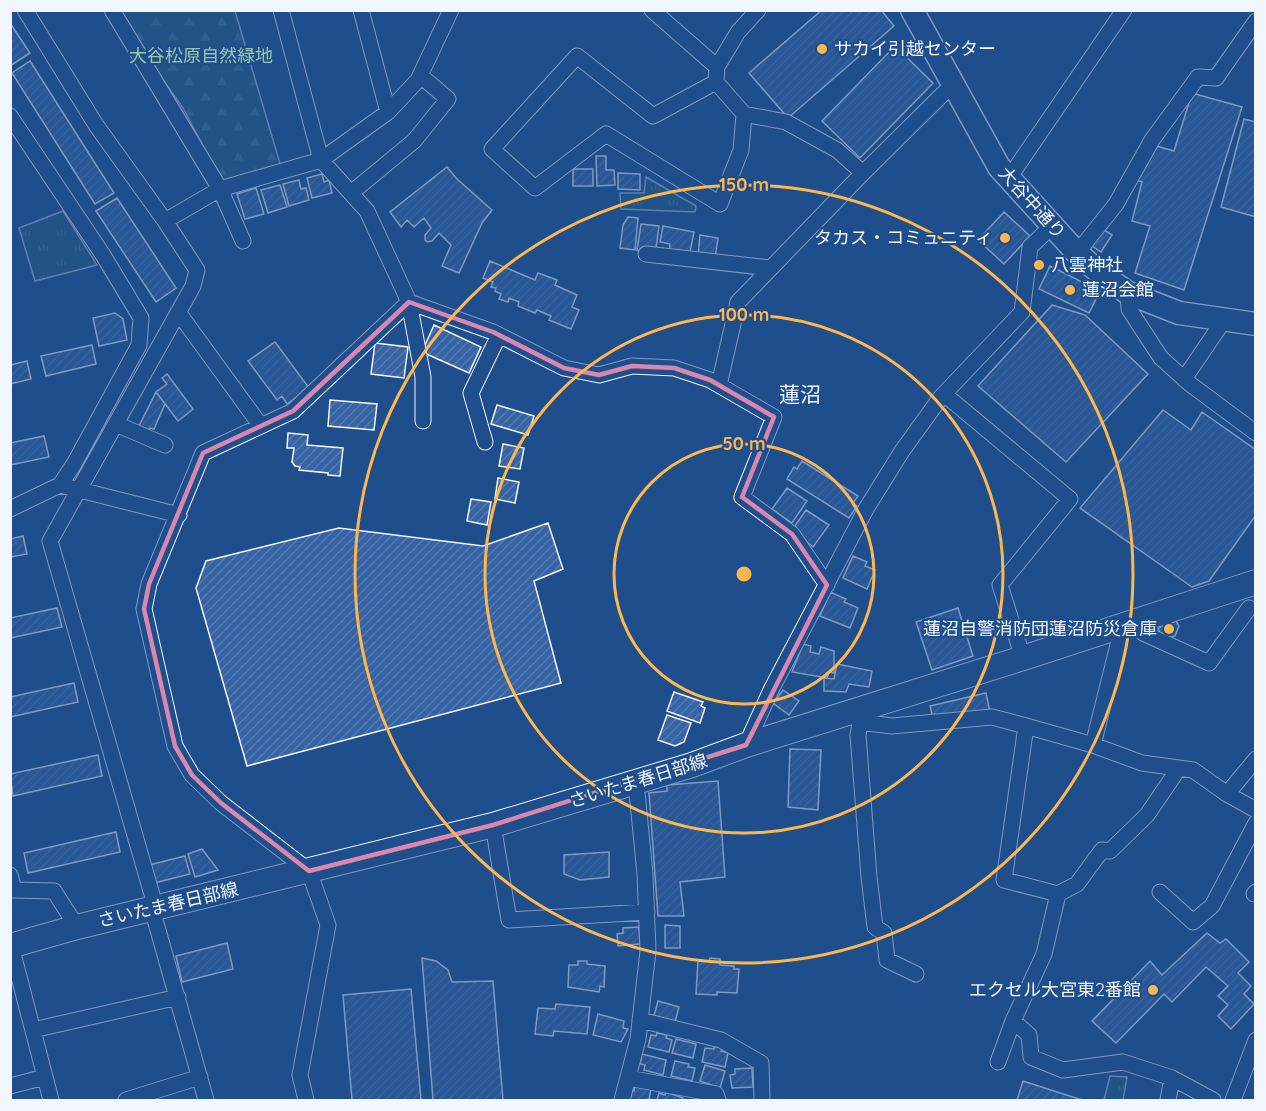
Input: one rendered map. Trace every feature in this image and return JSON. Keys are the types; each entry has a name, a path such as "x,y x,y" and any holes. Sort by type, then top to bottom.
{"main road":[{"name":"さいたま春日部線","path":"11,946 77,927 493,825 692,765 746,745 858,716 1023,658 1254,582"}],"street":[{"path":"25,10 96,125 197,270 193,286 50,540 153,898 152,909 206,1101"},
{"path":"112,10 220,189 243,241"},
{"path":"281,10 321,160 367,211 410,302 423,377 423,421"},
{"path":"361,10 388,112"},
{"path":"165,221 220,189 321,160 388,112 418,80 451,10"},
{"path":"652,10 717,67"},
{"path":"758,10 738,32 717,67 716,82 744,114 786,122 837,150 863,173"},
{"name":"大谷中通り","path":"912,10 999,167 1052,226 1101,274 1128,293 1179,313 1256,324"},
{"path":"1009,178 1124,10"},
{"path":"1077,252 1116,204 1152,140 1198,77 1216,78 1256,21"},
{"path":"716,82 653,116 577,57 492,149 535,188 606,134 720,204 741,150 744,114"},
{"path":"351,192 414,141 448,99 420,76"},
{"path":"719,385 738,302 953,84"},
{"path":"10,116 103,255 141,318 139,345 74,464 60,485 10,509"},
{"path":"746,745 771,690 866,509 902,451 944,394 1022,312 1030,247 1052,226"},
{"path":"646,254 770,268"},
{"path":"1128,293 1129,309 1161,358 1184,380 1256,433"},
{"path":"410,302 499,335 564,368 599,375 632,366 674,368 710,380 774,417 742,497 792,534 827,585"},
{"path":"306,1101 300,1075 328,925 309,871 221,803 192,775 175,746 144,609 149,584 203,453 293,411 410,302"},
{"path":"178,312 261,426"},
{"path":"1184,380 1224,320"},
{"path":"485,442 471,393 499,335"},
{"path":"944,394 1070,500 1000,585 1023,658"},
{"path":"116,423 165,445"},
{"path":"60,485 179,515"},
{"path":"1093,745 1130,623 1143,633 1209,663 1252,611 1254,582"},
{"path":"916,974 887,960 884,933 875,927 869,877 858,716 892,726 992,717 1093,745 1142,763 1193,770 1227,794 1256,810"},
{"path":"1026,726 1004,880 1058,894 1077,884 1102,850 1110,851 1148,815 1179,768"},
{"path":"1227,794 1256,759"},
{"path":"622,1101 638,1039 648,951 645,874 636,782"},
{"path":"1160,892 1193,922 1212,906 1256,823"},
{"path":"493,825 509,920 646,912"},
{"path":"10,875 14,890 54,891 77,927"},
{"path":"998,1062 1012,1021 1044,954 1058,894"},
{"path":"11,946 51,1101"},
{"path":"33,1030 178,997"},
{"path":"640,1020 720,1040 761,1063 762,1101"},
{"path":"1012,1021 1029,1035 1031,1057 1063,1070 1123,1062 1172,1078 1213,1101"},
{"path":"1233,1101 1256,1040"},
{"path":"10,1086 45,1077"},
{"path":"126,1101 200,1077"},
{"path":"628,1078 716,1094 718,1101"},
{"path":"1168,1101 1172,1078"}],"highlighted area":[{"path":"409,302 493,332 564,368 599,375 632,366 674,368 710,380 774,417 742,497 792,534 827,585 746,745 493,825 309,871 221,803 192,775 175,746 144,609 149,584 203,453 293,411"}],"green space":[{"name":"大谷松原自然緑地","path":"117,11 235,11 281,167 223,184 183,108"},
{"path":"646,177 696,206 695,212 621,209 620,193 644,193"},
{"path":"63,211 97,265 35,281 19,228"},
{"path":"1110,1076 1127,1077 1123,1100 1104,1100"}],"building":[{"name":"サカイ引越センター","path":"822,10 881,10 894,26 788,118 749,73"},
{"path":"10,23 30,53 10,66"},
{"name":"サカイ引越センター","path":"895,46 933,83 860,158 822,121"},
{"path":"30,61 114,193 95,204 12,73"},
{"path":"1192,93 1242,107 1184,290 1135,273 1150,226 1132,221 1142,182 1136,180 1153,145 1174,151"},
{"path":"1244,119 1256,122 1256,217 1221,207"},
{"path":"596,156 606,156 606,170 614,170 615,185 597,186"},
{"path":"447,167 492,210 482,223 459,273 442,266 451,245 439,233 432,241 425,240 425,235 431,228 424,218 414,227 407,220 401,227 390,212"},
{"path":"573,169 593,169 593,186 573,186"},
{"path":"618,173 640,174 640,190 618,189"},
{"path":"322,174 324,182 329,180 332,193 312,198 307,178"},
{"path":"299,180 301,189 306,188 309,200 289,206 283,184"},
{"path":"280,185 287,207 268,213 261,190"},
{"path":"256,188 264,214 245,219 237,194"},
{"path":"117,198 176,288 156,302 96,211"},
{"path":"1004,212 1030,236 1004,264 978,240"},
{"path":"628,217 638,218 635,250 620,248 623,225"},
{"path":"641,224 659,226 656,248 651,247 650,252 637,250"},
{"path":"663,226 694,232 689,257 669,253 670,244 660,242"},
{"path":"1100,227 1112,235 1101,252 1089,244"},
{"path":"700,235 718,238 715,258 698,256"},
{"path":"490,261 535,280 538,273 557,280 555,285 577,295 572,307 579,310 571,329 549,320 551,316 518,306 519,302 509,298 508,302 499,299 501,294 495,291 496,288 491,287 493,282 483,278"},
{"path":"1050,266 1100,291 1089,313 1039,289"},
{"path":"1052,305 1085,315 1148,374 1066,462 978,386"},
{"path":"115,313 123,319 127,340 99,346 93,318"},
{"path":"434,325 481,347 469,373 422,352"},
{"path":"275,342 309,388 287,404 282,396 277,400 248,361"},
{"path":"375,343 408,347 404,378 371,374"},
{"path":"92,345 96,364 46,376 41,356"},
{"path":"27,361 31,379 10,384 10,365"},
{"path":"167,374 193,409 178,421 156,392 167,384 162,378"},
{"path":"156,392 165,404 154,429 150,428 148,432 138,428"},
{"path":"330,400 377,404 374,430 328,426"},
{"path":"497,405 534,416 528,435 491,424"},
{"path":"1163,410 1191,430 1202,412 1256,450 1256,515 1209,581 1192,587 1080,508"},
{"path":"288,433 308,435 307,445 343,448 340,476 299,470 300,467 295,466 292,462 294,448 287,448"},
{"path":"44,436 49,457 10,465 10,443"},
{"path":"503,444 524,448 520,469 499,466"},
{"path":"802,461 858,496 853,503 857,506 849,518 787,479 794,467 797,469"},
{"path":"498,478 519,482 515,503 495,499"},
{"path":"787,488 807,501 792,523 772,509"},
{"path":"471,499 491,502 487,525 467,521"},
{"path":"806,510 829,525 813,547 792,530"},
{"path":"548,523 563,569 534,581 561,683 247,766 196,588 206,561 339,528 483,546"},
{"path":"23,536 27,554 10,557 10,539"},
{"path":"853,556 867,562 865,566 875,570 867,589 843,578"},
{"path":"830,592 846,599 844,602 858,608 850,628 820,616"},
{"path":"57,608 62,627 10,638 10,618"},
{"path":"958,608 973,656 932,670 916,622"},
{"path":"1176,621 1179,626 1175,636 1168,638 1160,634 1158,628"},
{"path":"803,644 811,646 810,652 819,654 821,647 834,651 834,673 829,672 827,678 792,672"},
{"path":"837,664 872,671 869,687 849,684 846,692 824,691 824,678 834,679"},
{"path":"74,683 78,702 10,717 10,697"},
{"path":"783,690 799,701 789,715 773,703"},
{"path":"674,692 703,702 701,706 705,708 700,723 667,711"},
{"path":"986,693 990,712 933,718 930,706"},
{"path":"667,715 691,723 684,742 675,746 658,740"},
{"path":"790,749 821,750 818,810 788,807"},
{"path":"98,755 102,776 13,796 10,774"},
{"path":"718,781 725,877 680,882 684,916 658,916 649,793 667,791 667,785"},
{"path":"116,832 120,852 28,873 24,853"},
{"path":"202,849 218,870 195,877 188,854"},
{"path":"609,852 609,877 580,880 564,874 564,855"},
{"path":"185,856 190,874 154,883 149,865"},
{"path":"665,925 680,926 680,948 665,948"},
{"path":"639,927 640,944 618,946 617,934 623,933 623,928"},
{"name":"エクセル大宮東2番館","path":"1207,933 1220,943 1226,939 1249,962 1238,973 1251,986 1244,994 1254,1004 1231,1029 1218,1016 1228,1005 1218,996 1228,986 1206,967 1172,1002 1164,994 1116,1043 1092,1021 1150,961 1162,975"},
{"path":"227,943 233,969 182,982 176,956"},
{"path":"422,958 436,961 448,970 452,982 493,981 503,1100 433,1100"},
{"path":"710,958 720,959 720,965 734,966 734,969 739,969 737,993 696,994 698,960 709,961"},
{"path":"578,961 605,966 604,987 600,986 599,992 568,987 569,965 578,965"},
{"path":"411,989 421,1100 352,1100 343,995"},
{"path":"658,1001 679,1007 675,1022 654,1016"},
{"path":"556,1004 590,1007 587,1034 554,1031 553,1036 535,1034 538,1008 555,1009"},
{"path":"598,1014 624,1021 623,1028 628,1029 621,1042 593,1035"},
{"path":"657,1033 667,1035 666,1038 672,1040 669,1052 648,1047 651,1035 656,1036"},
{"path":"676,1039 696,1044 693,1058 672,1053"},
{"path":"714,1046 728,1053 725,1067 702,1062 705,1048 714,1049"},
{"path":"642,1054 666,1060 663,1075 644,1070 645,1065 640,1064"},
{"path":"675,1061 695,1068 692,1081 671,1076"},
{"path":"705,1065 725,1071 720,1088 700,1081"},
{"path":"752,1068 753,1087 732,1088 730,1075 735,1074 735,1069"},
{"path":"1023,1081 1082,1100 1017,1100"},
{"path":"635,1085 651,1089 649,1099 654,1100 629,1100 631,1090 634,1091"},
{"path":"666,1092 683,1098 682,1100 657,1100 659,1093 665,1095"}],"place":[{"name":"サカイ引越センター","path":"822,49"},
{"name":"タカス・コミュニティ","path":"1005,238"},
{"name":"八雲神社","path":"1039,265"},
{"name":"蓮沼会館","path":"1070,290"},
{"name":"蓮沼自警消防団蓮沼防災倉庫","path":"1169,629"},
{"name":"エクセル大宮東2番館","path":"1153,990"}],"district":[{"name":"蓮沼","path":"800,395"}]}
